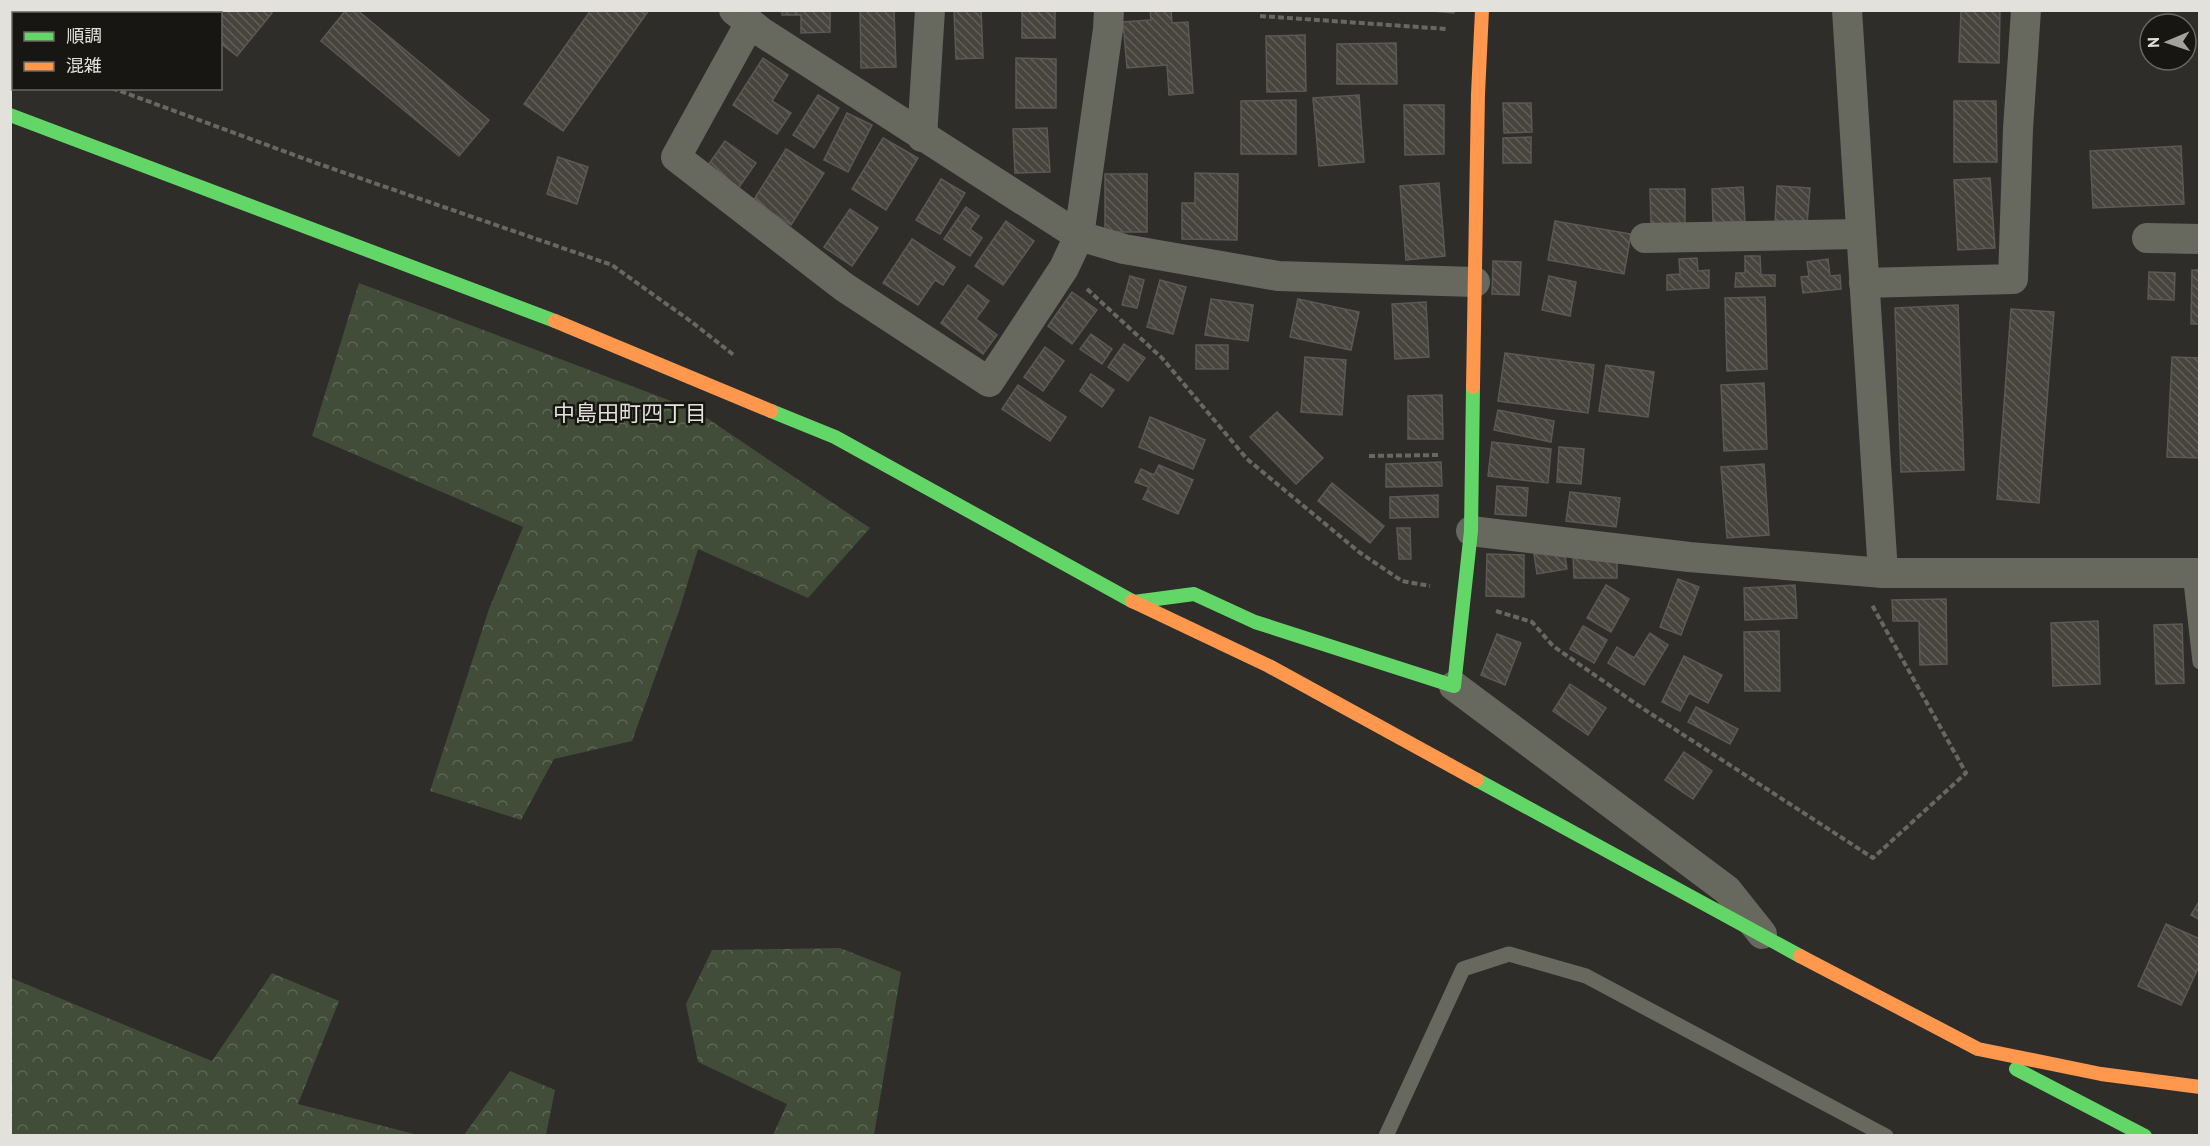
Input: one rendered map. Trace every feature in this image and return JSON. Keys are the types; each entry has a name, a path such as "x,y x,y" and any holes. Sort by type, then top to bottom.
{"street":[{"path":"922,137 930,10"},
{"path":"1109,10 1079,236 1064,268 989,382 844,287 676,157 751,19 922,137 1079,236 1124,249 1278,276 1475,282"},
{"path":"1455,686 1471,531 1482,10"},
{"path":"1846,10 1883,573"},
{"path":"1864,283 2013,279 2018,129 2026,10"},
{"path":"10,115 512,303 835,437 1134,602 1269,666 1764,937 2145,1136"},
{"path":"1646,238 1861,234"},
{"path":"2147,238 2199,239"},
{"path":"1471,531 1689,557 1883,573 2195,573"},
{"path":"1134,602 1194,594 1255,622 1455,686 1726,890 1764,937"},
{"path":"1978,1049 2101,1074 2199,1086"}],"lane":[{"path":"2195,573 2199,662"},
{"path":"1386,1136 1463,969 1509,954 1586,976 1886,1136"}],"path":[{"path":"1260,16 1481,31"},
{"path":"117,90 316,163 612,265 693,323 738,359"},
{"path":"1064,268 1162,358 1247,459 1359,552 1402,581 1464,597 1532,622 1553,646 1641,708 1873,858 1966,773 1853,570"},
{"path":"1369,456 1472,454"}],"green space":[{"path":"359,283 695,410 870,528 808,598 698,549 680,608 632,741 554,759 521,820 430,791 489,609 523,527 312,436"},
{"path":"840,948 901,972 874,1135 773,1135 787,1104 698,1062 686,1004 712,950"},
{"path":"272,973 339,1001 298,1104 418,1135 11,1135 11,978 212,1061"},
{"path":"510,1071 555,1090 546,1135 464,1135"}],"building":[{"path":"179,10 268,10 272,13 237,56 222,45 222,12 181,12"},
{"path":"346,10 357,10 489,120 459,156 321,41"},
{"path":"591,10 649,10 563,131 524,104"},
{"path":"782,10 830,10 830,32 801,33 801,15 782,15"},
{"path":"860,10 894,10 896,67 861,68"},
{"path":"954,10 981,10 983,58 956,59"},
{"path":"1022,10 1055,10 1055,38 1022,38"},
{"path":"1150,10 1171,10 1172,23 1188,22 1193,93 1169,95 1167,65 1127,68 1123,22 1151,20"},
{"path":"1421,10 1454,10 1454,13"},
{"path":"1961,10 2000,10 1999,63 1959,62"},
{"path":"1305,35 1306,91 1267,92 1266,36"},
{"path":"1396,43 1397,84 1337,84 1337,44"},
{"path":"763,58 788,75 772,101 791,113 777,134 733,105"},
{"path":"1016,58 1056,59 1056,108 1016,108"},
{"path":"818,95 839,108 814,148 793,135"},
{"path":"1359,95 1364,162 1319,166 1313,98"},
{"path":"1296,100 1296,154 1241,154 1241,101"},
{"path":"1954,101 1996,101 1997,162 1954,162"},
{"path":"1503,103 1531,103 1532,132 1504,133"},
{"path":"1404,105 1444,105 1444,154 1405,155"},
{"path":"847,113 872,125 848,172 824,160"},
{"path":"1047,128 1050,172 1015,173 1013,129"},
{"path":"1531,137 1531,163 1503,163 1503,138"},
{"path":"883,138 918,158 886,210 852,189"},
{"path":"725,141 756,163 737,190 706,168"},
{"path":"2181,146 2184,204 2093,208 2090,151"},
{"path":"786,149 824,173 791,225 753,201"},
{"path":"558,157 588,167 577,204 547,194"},
{"path":"1195,173 1238,174 1237,240 1182,239 1182,203 1195,203"},
{"path":"1105,174 1147,174 1147,232 1105,232"},
{"path":"1990,178 1995,248 1958,250 1954,180"},
{"path":"941,179 965,193 940,234 916,220"},
{"path":"1439,183 1445,256 1406,260 1400,186"},
{"path":"1777,186 1810,188 1807,224 1775,223"},
{"path":"1743,187 1745,221 1713,223 1712,189"},
{"path":"1650,189 1685,189 1685,224 1651,224"},
{"path":"966,207 979,216 970,229 982,238 970,256 944,239"},
{"path":"850,209 878,228 852,266 824,247"},
{"path":"1006,221 1034,241 1003,285 975,266"},
{"path":"1555,221 1631,234 1624,274 1548,260"},
{"path":"912,239 955,267 943,285 935,280 918,305 883,283"},
{"path":"1745,256 1760,256 1761,275 1775,275 1775,286 1735,287 1736,273 1745,273"},
{"path":"1697,258 1698,271 1709,270 1709,288 1667,290 1667,275 1680,274 1679,259"},
{"path":"1828,259 1830,276 1840,275 1841,289 1803,293 1801,277 1809,276 1807,262"},
{"path":"1493,261 1521,262 1519,295 1492,294"},
{"path":"2192,270 2200,270 2200,324 2191,324"},
{"path":"2149,272 2175,273 2174,300 2148,299"},
{"path":"1130,276 1144,280 1137,308 1122,305"},
{"path":"1549,276 1576,282 1570,316 1542,310"},
{"path":"1160,280 1186,287 1173,334 1147,327"},
{"path":"968,285 989,301 976,319 997,335 983,354 941,323"},
{"path":"1072,292 1097,310 1072,344 1048,326"},
{"path":"1765,297 1767,369 1727,371 1725,298"},
{"path":"1211,299 1253,305 1248,341 1205,335"},
{"path":"1298,299 1359,312 1351,350 1290,337"},
{"path":"1426,302 1429,357 1395,359 1392,304"},
{"path":"1958,305 1964,470 1901,472 1895,308"},
{"path":"2011,309 2054,312 2039,503 1997,499"},
{"path":"1091,334 1112,349 1102,364 1080,349"},
{"path":"1124,344 1145,358 1128,381 1108,367"},
{"path":"1196,345 1228,345 1228,369 1196,369"},
{"path":"1045,347 1064,361 1043,391 1024,377"},
{"path":"1505,353 1594,365 1588,413 1498,401"},
{"path":"1305,357 1346,360 1342,415 1301,412"},
{"path":"2172,357 2200,358 2200,458 2167,457"},
{"path":"1606,365 1654,372 1648,417 1599,411"},
{"path":"1091,374 1114,390 1102,407 1080,391"},
{"path":"1764,383 1767,449 1724,451 1721,385"},
{"path":"1018,385 1066,417 1050,441 1002,409"},
{"path":"1442,395 1443,439 1408,439 1408,396"},
{"path":"1498,410 1554,421 1551,442 1494,430"},
{"path":"1277,412 1323,458 1296,484 1250,437"},
{"path":"1150,417 1205,440 1193,469 1139,447"},
{"path":"1492,442 1551,449 1548,483 1488,476"},
{"path":"1559,447 1584,449 1581,484 1557,482"},
{"path":"1441,462 1442,486 1386,487 1386,464"},
{"path":"1764,464 1769,535 1727,538 1721,467"},
{"path":"1159,465 1193,480 1178,514 1143,499 1149,487 1135,482 1141,469 1154,475"},
{"path":"1332,483 1384,526 1370,543 1318,501"},
{"path":"1497,486 1528,488 1526,516 1495,514"},
{"path":"1570,492 1620,498 1616,527 1566,521"},
{"path":"1438,495 1438,517 1390,518 1390,497"},
{"path":"1397,528 1410,528 1411,559 1399,559"},
{"path":"1564,550 1567,569 1537,574 1534,554"},
{"path":"1487,554 1524,555 1524,597 1486,596"},
{"path":"1573,555 1617,556 1617,578 1574,578"},
{"path":"1678,579 1699,587 1681,635 1660,627"},
{"path":"1606,585 1629,599 1611,632 1587,618"},
{"path":"1795,585 1797,618 1745,620 1744,588"},
{"path":"1946,599 1947,664 1920,665 1919,621 1893,621 1892,600"},
{"path":"2098,621 2100,684 2053,686 2051,623"},
{"path":"2182,624 2184,683 2156,684 2154,625"},
{"path":"1583,626 1607,640 1594,663 1570,649"},
{"path":"1779,631 1780,691 1745,691 1744,632"},
{"path":"1650,633 1668,645 1644,685 1608,663 1617,647 1634,658"},
{"path":"1497,634 1521,643 1505,685 1481,675"},
{"path":"1684,656 1722,675 1708,703 1689,693 1680,711 1662,702"},
{"path":"1570,684 1606,708 1588,735 1553,711"},
{"path":"1696,707 1738,729 1730,744 1688,722"},
{"path":"1684,752 1712,771 1693,799 1665,780"},
{"path":"2200,900 2200,920 2191,915"},
{"path":"2166,924 2200,939 2200,964 2181,1005 2138,986"}],"traffic: fast":[{"path":"10,115 555,321"},
{"path":"1134,602 1194,594 1255,622 1454,686 1471,531 1473,387"},
{"path":"771,411 835,437 1132,601"},
{"path":"1477,780 1800,956"},
{"path":"2016,1069 2145,1136"}],"traffic: slow":[{"path":"1473,387 1478,94 1482,10"},
{"path":"555,321 771,411"},
{"path":"1132,601 1269,666 1477,780"},
{"path":"1800,956 1978,1049 2101,1074 2200,1087"}],"district":[{"name":"中島田町四丁目","path":"630,413"}]}
